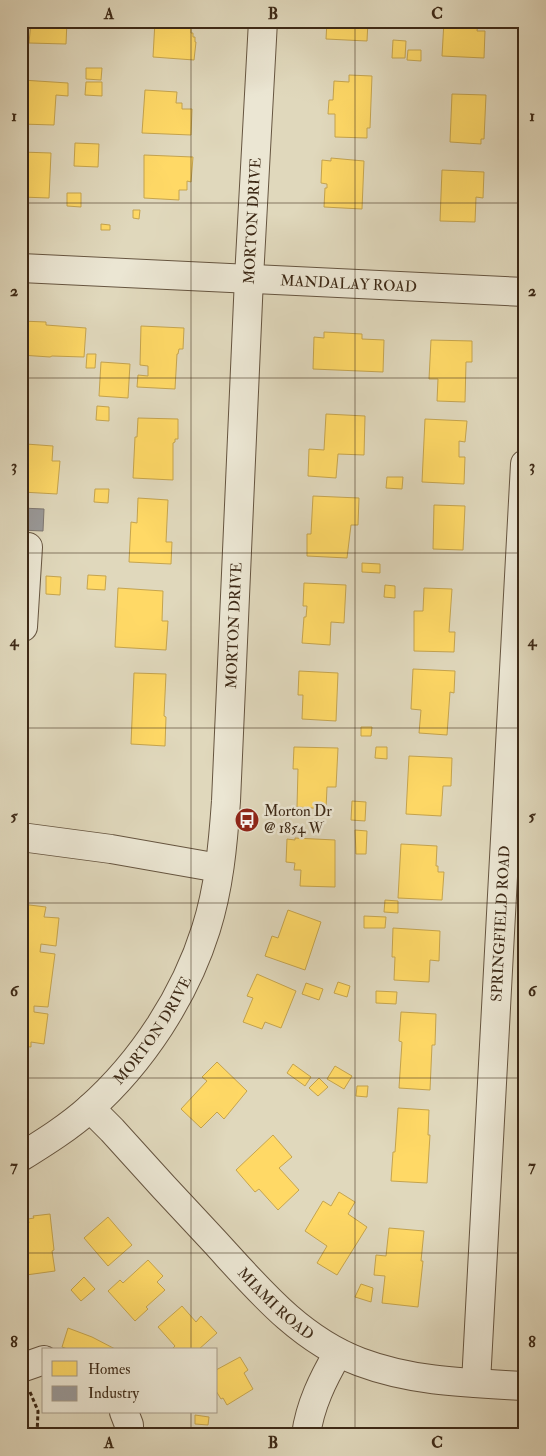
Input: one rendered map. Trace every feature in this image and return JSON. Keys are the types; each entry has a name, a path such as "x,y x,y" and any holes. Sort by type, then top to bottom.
{"street":[{"name":"MORTON DRIVE","path":"21,1157 57,1134 90,1108 116,1082 161,1024 179,993 206,929 219,868 226,801 249,278 263,21"},
{"name":"MANDALAY ROAD","path":"21,268 525,292"},
{"name":"SPRINGFIELD ROAD","path":"476,1383 525,464"},
{"path":"21,547 28,547 23,627 21,627"},
{"path":"21,837 111,849 219,868"},
{"name":"MIAMI ROAD","path":"90,1108 280,1312 298,1327 338,1352 360,1362 405,1375 428,1379 525,1386"},
{"path":"306,1435 313,1402 338,1352"},
{"path":"25,1378 42,1362"},
{"path":"125,1414 129,1425 129,1435"}],"path":[{"path":"25,1378 38,1411 37,1435"}],"building: Homes":[{"path":"21,21 67,21 66,44 29,43 31,22"},
{"path":"155,21 191,21 191,33 193,33 196,42 194,60 153,57"},
{"path":"327,21 368,21 367,41 326,39"},
{"path":"444,21 478,21 477,31 485,31 484,58 442,56"},
{"path":"393,40 406,41 405,58 392,58"},
{"path":"408,50 421,50 421,61 407,60"},
{"path":"86,68 102,68 101,80 86,79"},
{"path":"349,75 372,76 370,128 367,128 367,138 335,137 335,114 328,114 329,100 333,100 334,81 349,82"},
{"path":"22,80 68,83 68,96 56,95 54,125 21,124"},
{"path":"86,82 102,82 102,96 85,95"},
{"path":"145,90 177,92 176,103 182,103 182,109 192,109 191,135 142,133"},
{"path":"452,94 486,95 484,139 481,139 481,144 450,142"},
{"path":"75,143 99,144 98,167 74,166"},
{"path":"21,152 51,153 49,198 21,197"},
{"path":"144,155 193,157 191,182 187,181 187,190 179,190 179,200 144,198"},
{"path":"331,158 364,161 362,209 324,207 327,184 321,183 322,160 331,161"},
{"path":"442,170 484,172 483,198 476,197 475,222 440,221"},
{"path":"67,193 81,193 81,207 67,206"},
{"path":"133,210 140,210 139,219 133,218"},
{"path":"101,224 110,225 110,230 101,230"},
{"path":"21,321 46,322 46,325 86,328 84,357 21,355"},
{"path":"141,326 184,328 183,349 179,349 177,354 175,389 137,387 138,375 148,376 148,366 140,365"},
{"path":"324,332 362,334 362,339 384,340 383,372 313,369 314,337 324,338"},
{"path":"431,340 472,341 472,362 466,362 465,402 437,401 438,379 429,379"},
{"path":"87,354 96,354 95,368 86,368"},
{"path":"101,362 130,364 128,398 99,396"},
{"path":"97,406 109,407 109,421 96,420"},
{"path":"326,414 365,416 364,455 338,454 336,478 308,476 309,449 324,450"},
{"path":"138,418 178,419 178,439 175,439 173,443 173,480 133,478"},
{"path":"425,419 467,421 465,442 459,441 459,457 465,457 464,484 422,482"},
{"path":"26,444 53,446 52,461 60,461 57,494 22,492 21,459 25,459"},
{"path":"387,477 403,477 402,489 386,488"},
{"path":"95,489 109,489 108,503 94,502"},
{"path":"313,496 359,498 358,525 351,525 347,558 307,556 307,534 311,534"},
{"path":"138,498 168,500 166,542 172,542 171,564 129,562 131,522 137,523"},
{"path":"434,505 465,506 463,550 433,549"},
{"path":"362,563 380,564 380,573 362,572"},
{"path":"88,575 106,576 105,590 87,589"},
{"path":"46,576 61,577 60,595 46,594"},
{"path":"304,583 346,585 344,623 331,622 330,645 302,643 307,606 303,606"},
{"path":"385,585 395,586 395,598 384,597"},
{"path":"118,588 163,591 162,621 168,621 166,650 115,647"},
{"path":"424,588 452,589 449,632 455,632 454,652 414,651 414,611 423,611"},
{"path":"413,669 455,671 454,693 450,692 447,735 419,733 421,710 411,709"},
{"path":"299,671 338,673 336,721 302,719 303,695 298,695"},
{"path":"134,673 166,674 165,746 131,744"},
{"path":"361,727 372,727 371,736 361,736"},
{"path":"294,747 338,748 336,787 327,787 326,809 297,807 298,769 293,769"},
{"path":"376,747 387,747 387,759 375,758"},
{"path":"409,756 452,758 451,786 443,786 441,816 406,814"},
{"path":"352,801 366,802 365,821 351,820"},
{"path":"355,830 367,831 366,854 356,854"},
{"path":"295,838 335,840 335,887 300,886 301,870 294,870 295,863 286,862 287,839 295,840"},
{"path":"401,844 437,846 436,866 438,866 438,872 444,872 442,900 398,898"},
{"path":"385,900 398,901 398,913 384,912"},
{"path":"21,904 46,907 44,917 59,918 56,946 41,944 40,952 55,954 48,1007 34,1006 34,1012 48,1014 44,1044 31,1042 31,1047 21,1046"},
{"path":"288,910 321,922 305,970 265,956 272,936 278,938"},
{"path":"364,916 386,917 385,928 364,928"},
{"path":"393,928 440,931 439,961 430,960 429,982 394,980 395,957 392,957"},
{"path":"257,974 296,991 281,1028 265,1022 262,1029 243,1022 253,998 247,996"},
{"path":"338,982 350,986 347,997 334,993"},
{"path":"306,983 323,989 319,1000 302,994"},
{"path":"376,991 397,992 396,1004 376,1003"},
{"path":"401,1012 436,1014 435,1045 432,1045 430,1090 399,1088 402,1042 399,1041"},
{"path":"217,1062 247,1091 224,1119 217,1112 201,1128 181,1109 207,1081 202,1077"},
{"path":"293,1064 311,1077 305,1086 287,1073"},
{"path":"335,1066 352,1076 344,1089 327,1079"},
{"path":"319,1078 328,1087 318,1096 309,1088"},
{"path":"357,1086 368,1086 367,1097 356,1096"},
{"path":"398,1108 429,1110 428,1135 430,1135 427,1183 391,1181"},
{"path":"273,1135 292,1157 279,1168 299,1190 278,1210 259,1189 255,1192 236,1170"},
{"path":"339,1192 355,1202 348,1214 367,1227 337,1275 317,1263 327,1246 305,1231 323,1201 331,1206"},
{"path":"50,1214 55,1271 26,1275 21,1242 21,1224 29,1223 28,1219 34,1218 33,1216"},
{"path":"108,1217 132,1245 108,1266 84,1238"},
{"path":"389,1228 424,1231 418,1307 382,1303 385,1276 374,1275 376,1255 386,1256"},
{"path":"148,1260 163,1276 157,1282 165,1290 146,1307 148,1309 135,1321 108,1291 120,1280 123,1283"},
{"path":"84,1277 95,1289 81,1301 71,1290"},
{"path":"361,1284 373,1288 371,1302 355,1297"},
{"path":"182,1306 196,1322 201,1316 217,1333 200,1348 173,1348 175,1346 158,1327"},
{"path":"68,1328 113,1348 65,1348 62,1347"},
{"path":"240,1357 248,1370 244,1373 253,1389 227,1405 218,1394 218,1369"},
{"path":"195,1415 209,1417 208,1425 195,1424"},
{"path":"206,1429 254,1433 254,1435 206,1435"},
{"path":"359,1431 398,1433 398,1435 358,1435"}],"building: Industry":[{"path":"21,508 44,509 43,531 21,530"}],"place":[{"name":"Morton Dr @ 1854 W","path":"247,820"}]}
